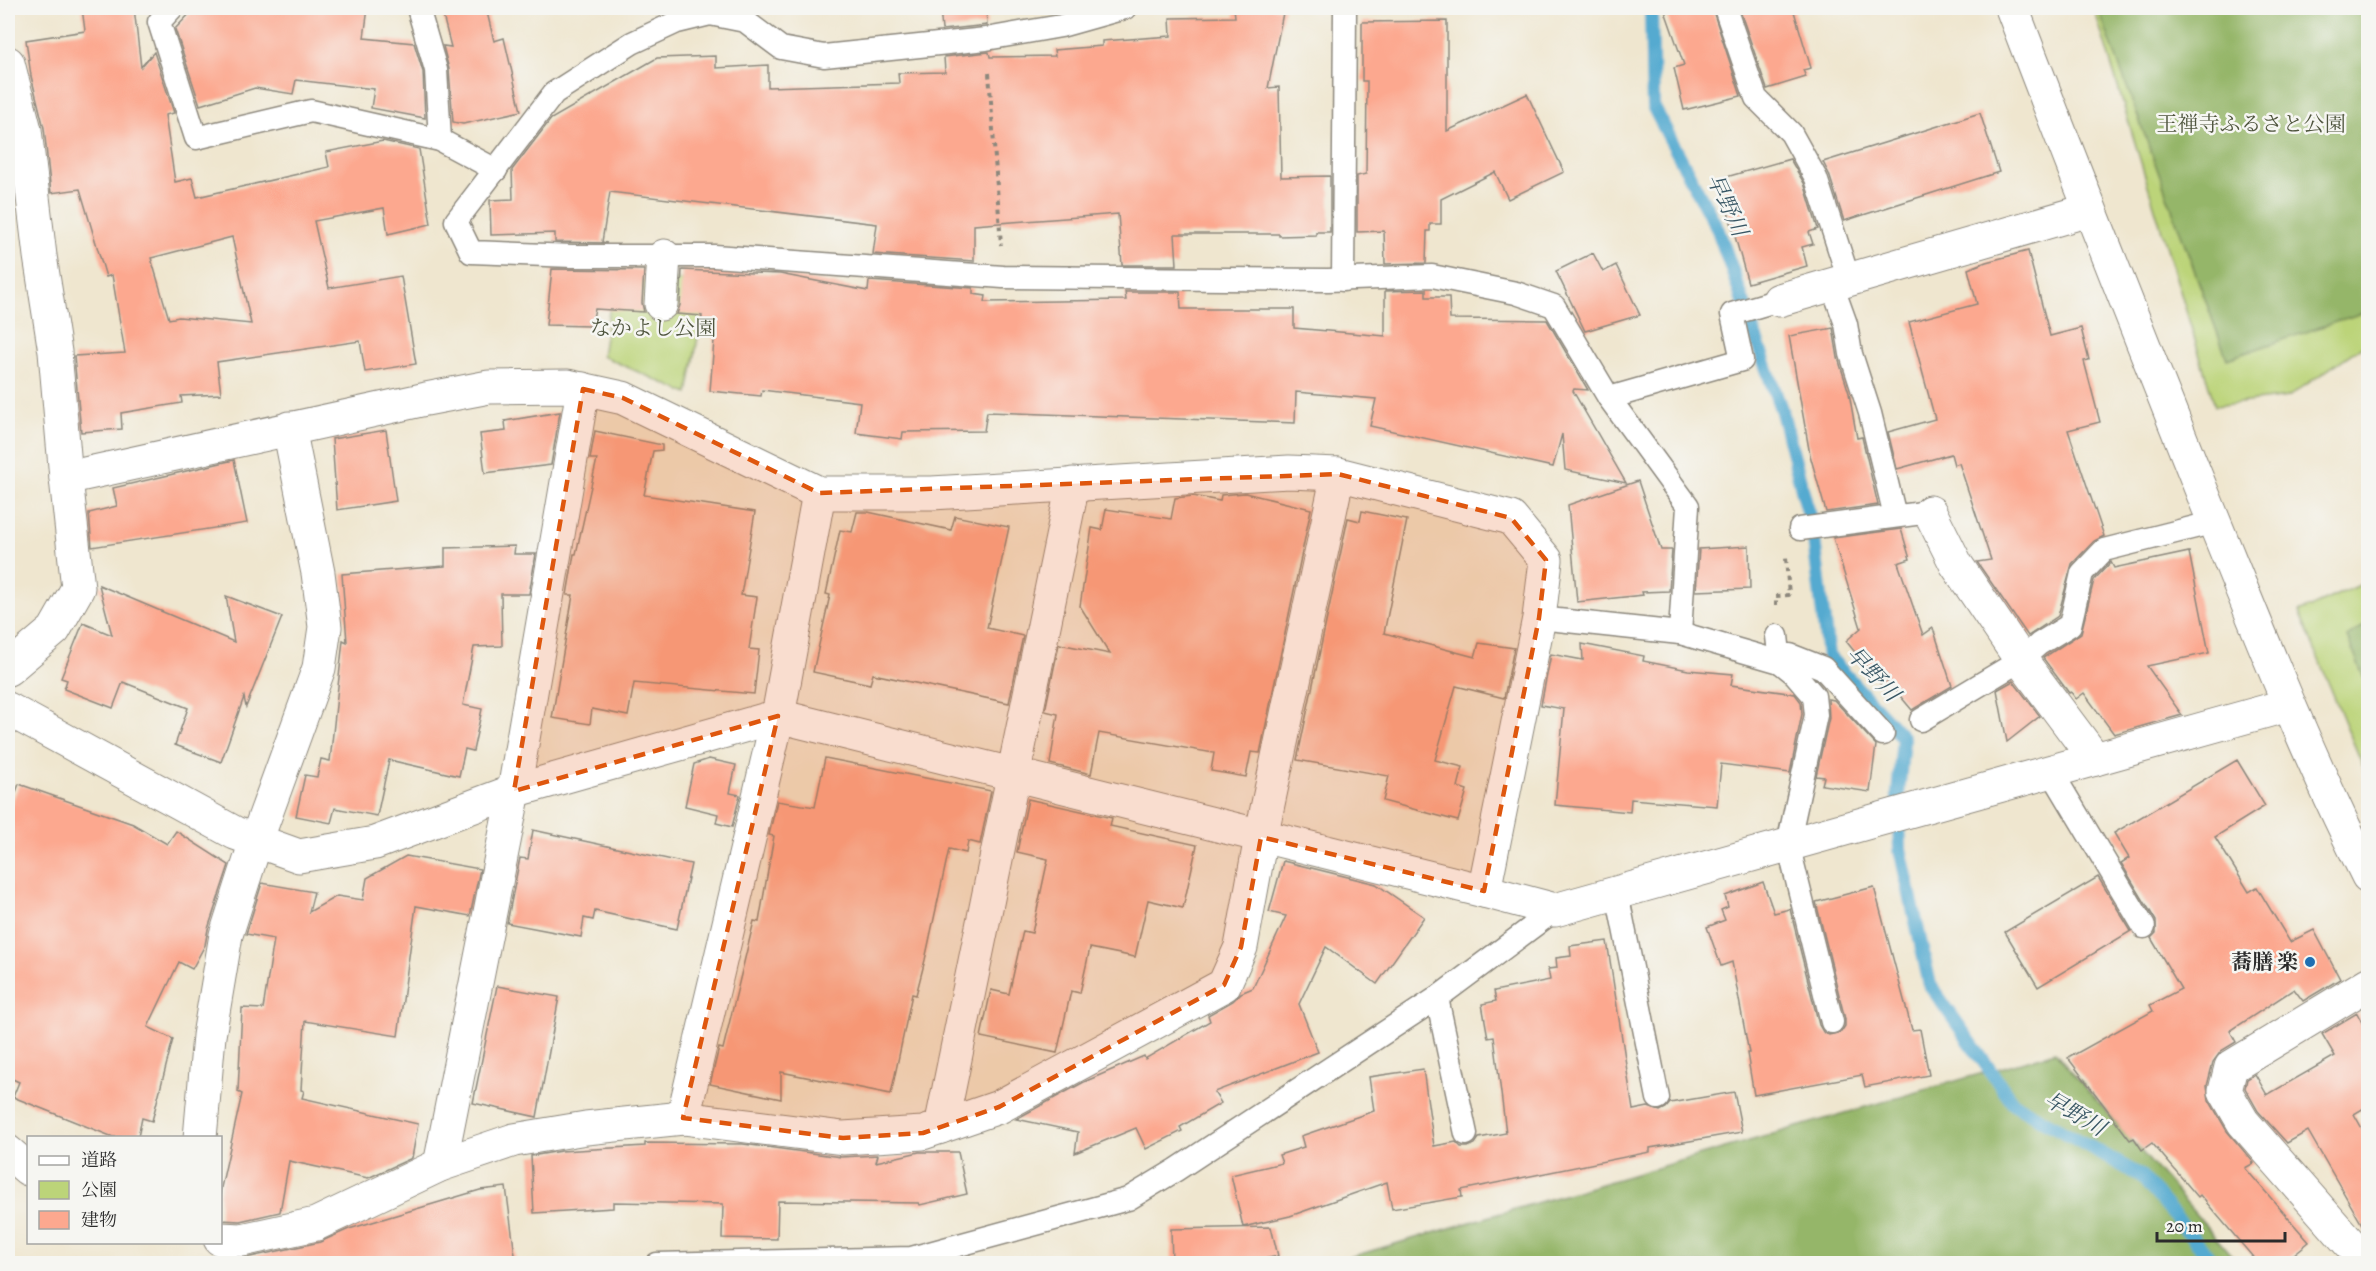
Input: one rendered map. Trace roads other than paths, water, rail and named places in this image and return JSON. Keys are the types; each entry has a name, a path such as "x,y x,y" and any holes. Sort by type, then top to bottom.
{"street":[{"path":"2012,8 2089,210 2289,705 2336,812 2368,876"},
{"path":"8,63 25,130 40,256 55,352 78,588 54,630 8,669"},
{"path":"1771,302 2089,210"},
{"path":"661,304 664,256"},
{"path":"66,478 289,428 489,387 568,386 623,398 819,493 932,493 1289,472 1338,474 1511,518 1546,560 1539,618 1484,891"},
{"path":"440,1166 514,791 583,389"},
{"path":"200,1136 209,1036 226,935 256,841 319,668 325,627 318,573 289,428"},
{"path":"222,1239 242,1240 316,1224 440,1166 514,1140 586,1128 683,1118 843,1138 923,1133 999,1107 1224,985 1241,947 1261,837 1338,474"},
{"path":"941,1127 1073,484"},
{"path":"683,1118 778,716 819,493"},
{"path":"1930,512 1956,564 2021,660 2095,759"},
{"path":"8,709 236,833 299,856 375,843 514,791 778,716 1555,910 2289,705"},
{"path":"2363,1263 2358,1253 2243,1122 2225,1091 2231,1067 2368,984"},
{"path":"8,1152 27,1168"}],"lane":[{"path":"172,8 159,22 196,138 311,111 440,140 496,170"},
{"path":"418,8 436,70 440,140"},
{"path":"1125,8 1061,26 986,39 824,56 781,48 745,21 710,14 677,22 632,43 554,93 456,221 471,252 572,256 714,256 1003,277 1343,280 1432,276 1516,293 1554,306 1609,398 1688,506 1680,633"},
{"path":"1343,280 1345,8"},
{"path":"1725,8 1756,98 1791,133 1816,178 1841,282 1851,354 1869,413 1895,516"},
{"path":"1609,398 1742,360 1732,314 1771,302"},
{"path":"1800,529 1930,512"},
{"path":"1921,720 2021,660 2039,644 2070,626 2082,573 2104,550 2215,522"},
{"path":"1539,618 1680,633 1780,663 1795,674 1814,696 1816,715 1788,844 1832,1022"},
{"path":"1777,636 1780,663"},
{"path":"1780,663 1790,656 1823,668 1883,734"},
{"path":"2051,771 2144,927"},
{"path":"1617,893 1658,1098"},
{"path":"657,1263 911,1258 1128,1198 1176,1170 1437,998 1555,910"},
{"path":"1437,998 1466,1134"}],"waterway":[{"name":"早野川","path":"1651,8 1653,106 1718,230 1782,412 1813,531 1828,656 1903,738 1898,795 1900,849 1930,985 2013,1103 2141,1176 2215,1264"}],"place":[{"name":"蕎膳 楽","path":"2310,962"}],"park label":[{"name":"王禅寺ふるさと公園","path":"2251,124"},
{"name":"なかよし公園","path":"653,328"}]}
